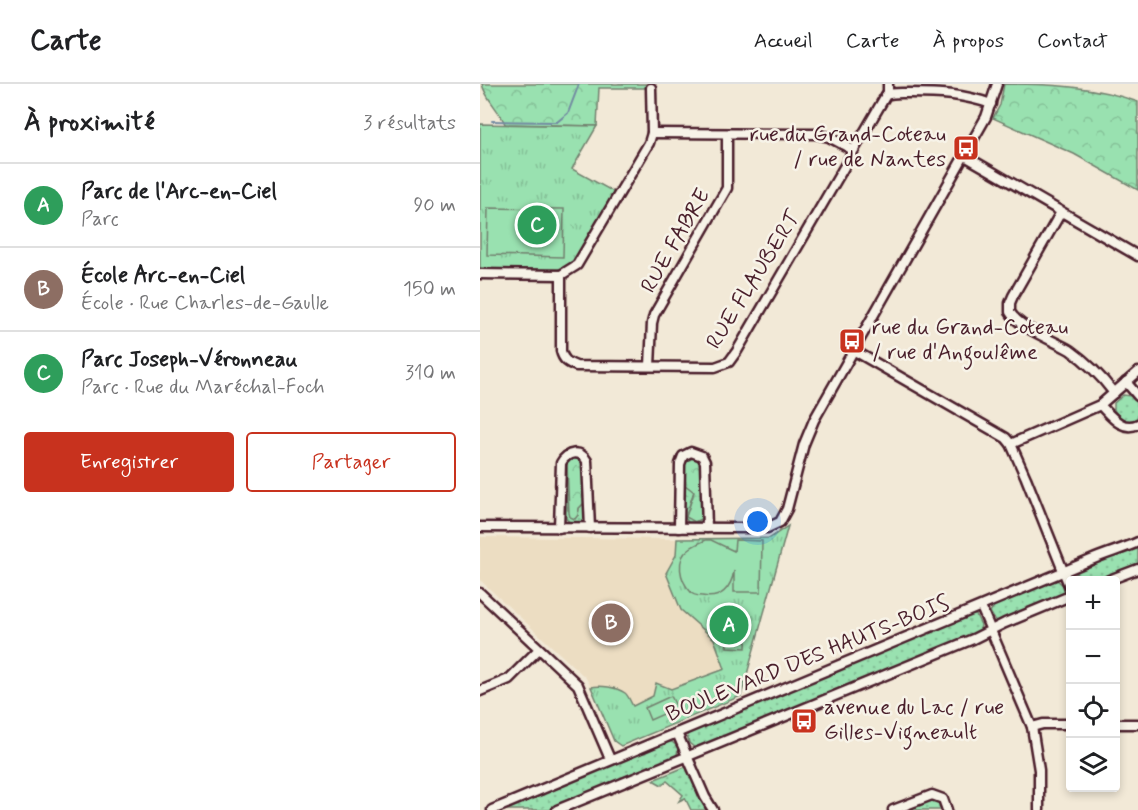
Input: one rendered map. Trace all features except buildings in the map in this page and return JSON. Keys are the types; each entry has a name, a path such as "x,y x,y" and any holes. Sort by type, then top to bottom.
{"street":[{"path":"888,84 888,94 957,94 991,104"},
{"path":"480,527 767,528 780,522 787,509 804,444 826,396 965,156 986,117 997,84"},
{"path":"480,274 561,275 581,261 652,134 651,88"},
{"name":"RUE FLAUBERT","path":"561,275 560,348 566,361 576,366 715,367 726,363 732,359 888,94"},
{"path":"652,134 815,134 829,137 853,150"},
{"name":"RUE FABRE","path":"651,366 654,315 727,188 727,134"},
{"path":"965,156 1138,256"},
{"path":"1061,212 1013,296 1010,312 1018,321 1063,346 1086,362 1114,393"},
{"path":"853,351 1006,438 1011,444 1066,577"},
{"path":"1011,444 1100,405 1138,372"},
{"path":"1126,382 1138,396"},
{"path":"1100,405 1122,425 1138,424"},
{"path":"679,528 680,464 684,456 691,452 702,456 706,465 707,528"},
{"path":"559,528 561,463 565,456 573,453 582,454 587,461 590,528"},
{"name":"BOULEVARD DES HAUTS-BOIS","path":"492,810 610,759 1138,542"},
{"path":"1120,576 1138,569"},
{"path":"480,593 580,688 610,759"},
{"name":"BOULEVARD DES HAUTS-BOIS","path":"557,810 1066,598"},
{"path":"981,607 1032,727 1039,770 1039,810"},
{"path":"480,691 512,677 539,650"},
{"path":"1032,727 1040,724 1066,724"},
{"path":"1120,724 1138,724"},
{"path":"677,733 713,810"},
{"path":"892,810 932,795 943,799 947,810"}],"shaded area":[{"path":"480,537 677,539 676,555 666,573 681,610 714,639 725,669 670,689 659,683 653,696 632,706 628,696 597,686 591,687 586,678 480,580"}],"green space":[{"path":"482,84 646,84 646,88 599,88 597,126 505,124 486,95"},
{"path":"1004,84 1054,85 1088,89 1138,102 1138,190 1074,154 993,118 1000,105"},
{"path":"480,124 597,126 572,169 614,192 574,261 567,267 480,269"},
{"path":"488,208 564,209 563,257 487,255"},
{"path":"1123,395 1131,396 1138,404 1138,417 1131,421 1125,420 1114,410 1114,403"},
{"path":"573,458 580,460 583,465 584,503 579,508 575,519 570,517 569,513 567,464"},
{"path":"693,458 700,462 702,467 702,518 695,522 686,517 694,492 684,484 684,465"},
{"path":"567,470 568,510 578,515 579,508 584,503 585,516 581,522 571,523 566,519"},
{"path":"684,484 694,491 687,513 700,520 702,518 701,520 696,523 688,522 684,517"},
{"path":"788,526 741,696 621,746 614,741 591,687 608,687 621,691 628,696 633,706 653,696 656,683 671,689 725,669 714,639 681,610 666,573 676,555 677,539 770,538"},
{"path":"706,540 711,540 734,551 735,540 762,541 761,592 734,592 734,571 728,587 720,594 709,597 691,592 680,570 682,558 689,549"},
{"path":"1138,545 1138,565 1111,576 1074,576 1080,569"},
{"path":"1057,580 1064,586 1064,594 999,622 996,622 990,612 995,604"},
{"path":"972,614 976,615 981,625 980,630 973,634 700,748 695,748 689,743 687,735 692,730"},
{"path":"728,618 747,619 746,648 727,647"},
{"path":"671,696 677,708 650,720 645,708"},
{"path":"668,741 678,747 674,758 550,810 500,810"},
{"path":"685,767 706,810 691,810 685,798 679,801 683,795 667,781 662,785 653,780"},
{"path":"930,800 938,801 943,810 905,810"}],"waterway":[{"path":"492,121 557,122 568,113 579,84"}],"place":[{"name":"rue du Grand-Coteau / rue de Nantes","path":"966,148"},
{"name":"Parc Joseph-Véronneau","path":"537,225"},
{"name":"rue du Grand-Coteau / rue d'Angoulême","path":"852,341"},
{"name":"École Arc-en-Ciel","path":"611,623"},
{"name":"Parc de l'Arc-en-Ciel","path":"729,625"},
{"name":"avenue du Lac / rue Gilles-Vigneault","path":"804,721"}]}
